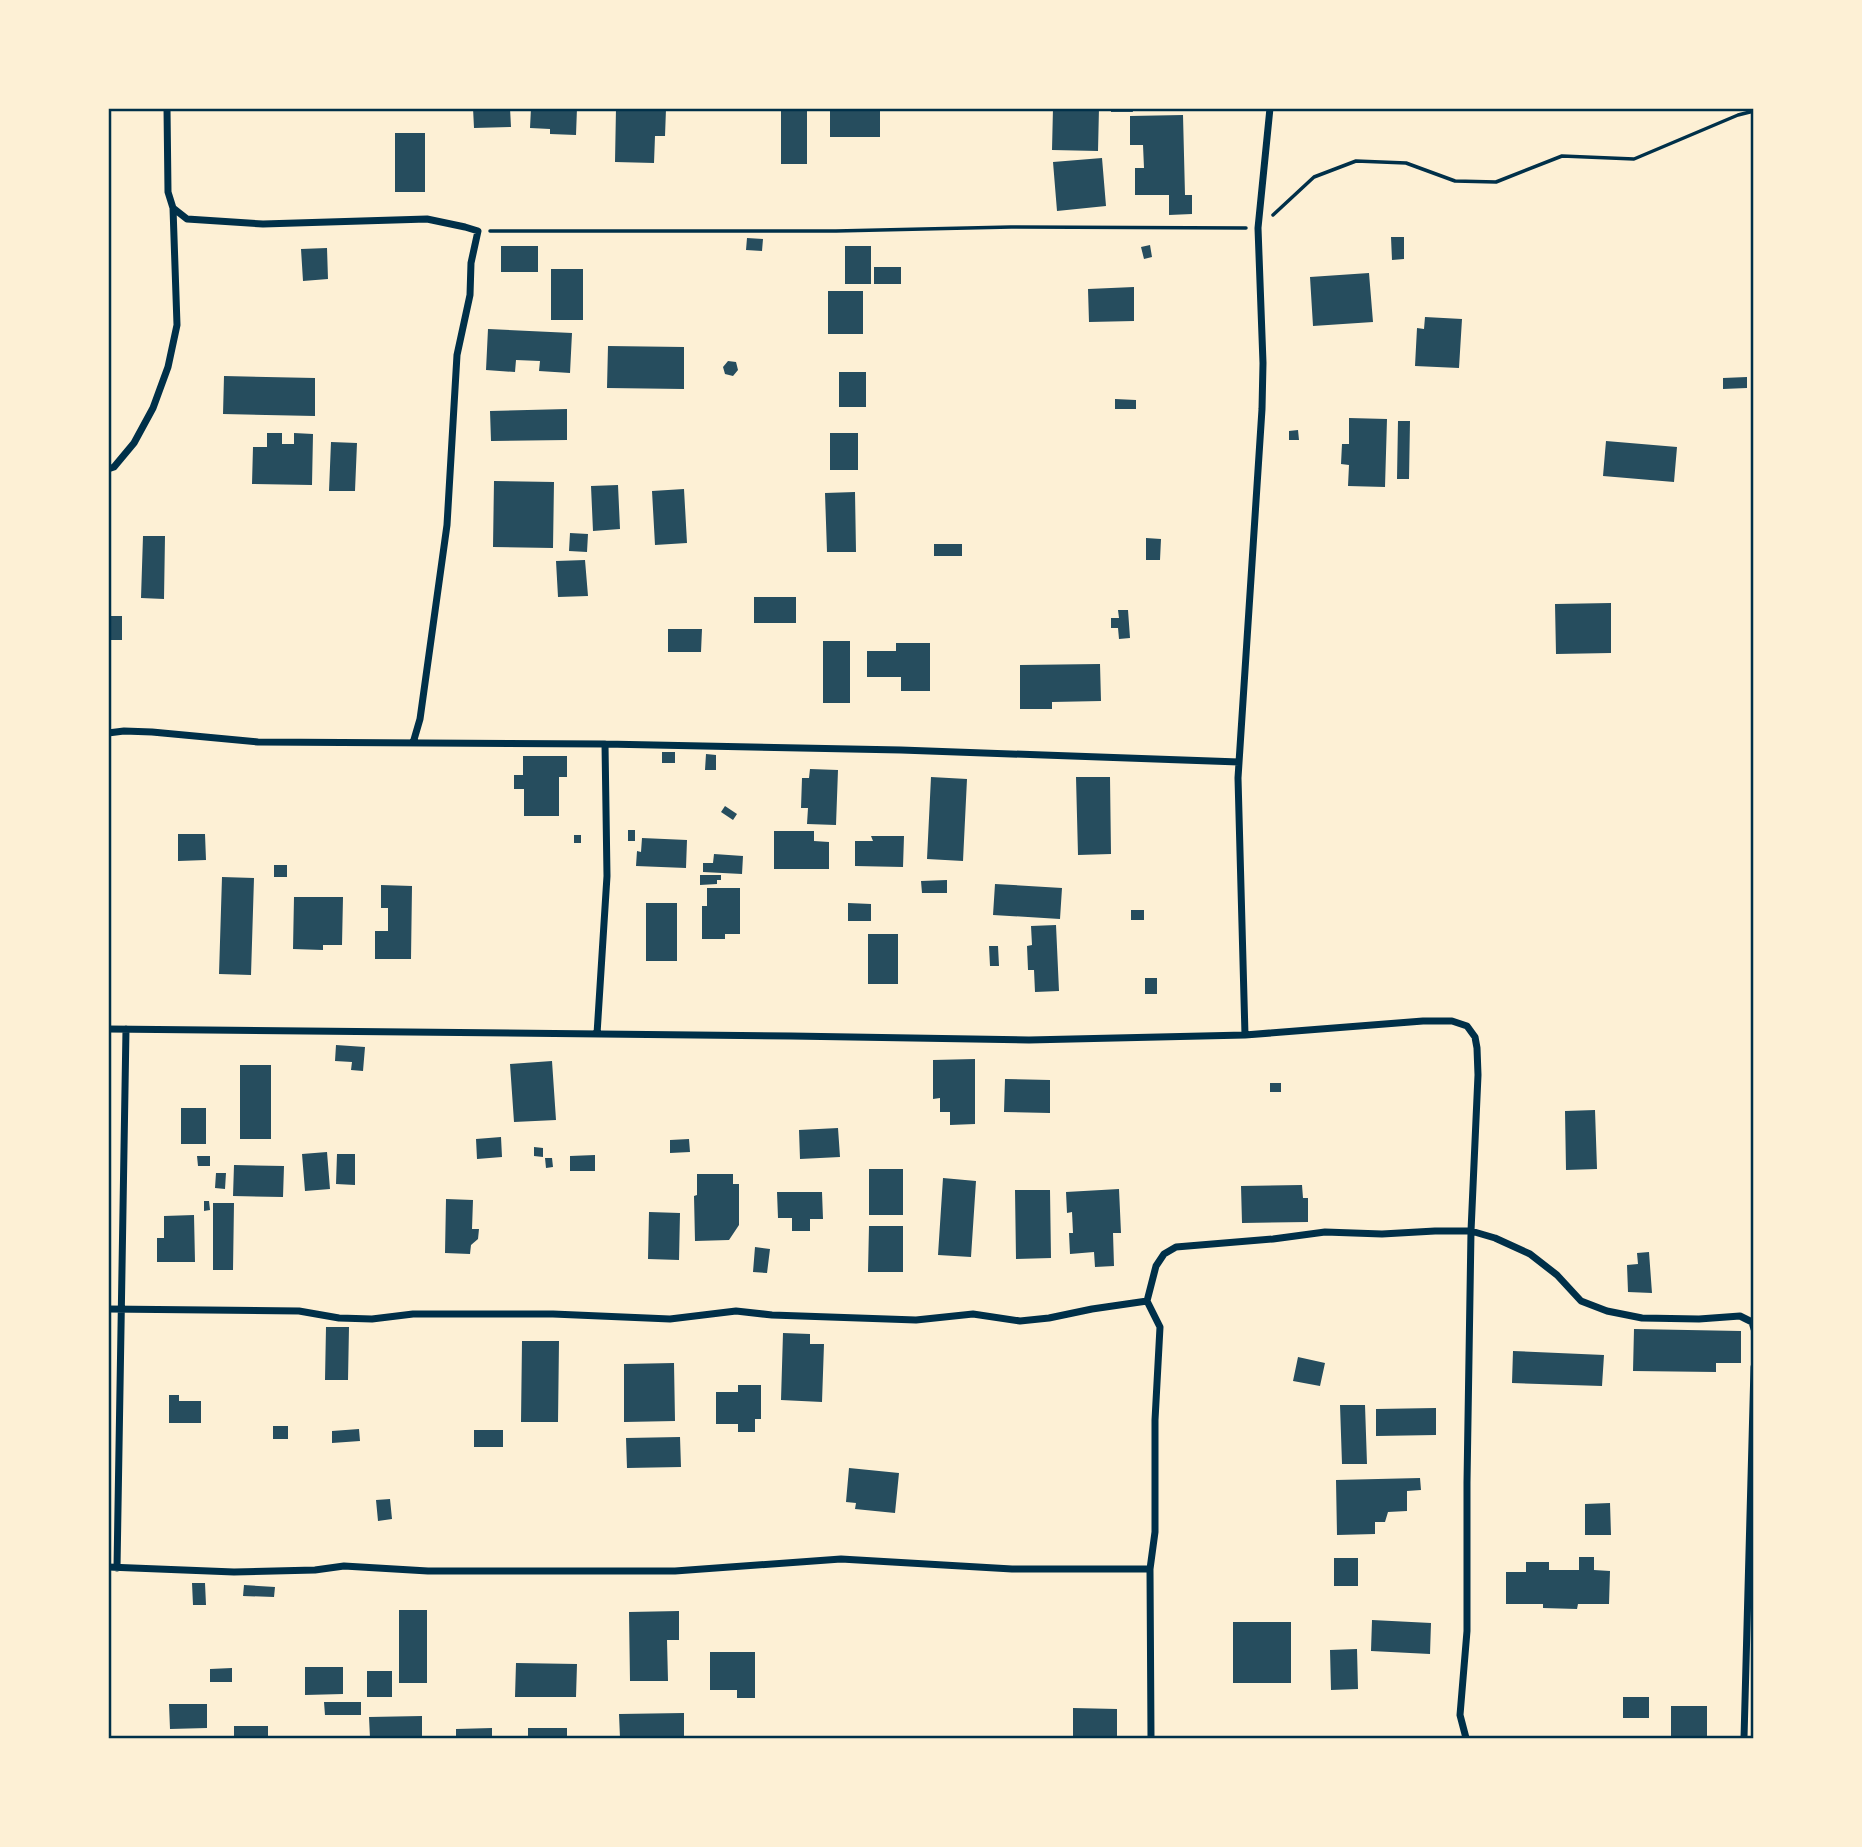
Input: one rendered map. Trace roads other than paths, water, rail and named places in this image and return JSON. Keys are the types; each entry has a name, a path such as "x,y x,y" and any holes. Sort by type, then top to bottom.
{"street":[{"path":"108,469 114,467 135,443 153,408 168,367 177,325 173,208 168,192 167,108"},
{"path":"1245,1035 1239,762 1262,410 1258,228 1270,108"},
{"path":"173,208 187,219 263,225 427,219 478,231 471,263 470,295 457,355 447,525 420,719 413,743"},
{"path":"108,733 152,732 258,742 605,744 901,750 1239,762"},
{"path":"597,1034 607,876 605,744"},
{"path":"108,1029 1029,1040 1245,1035 1423,1021 1452,1021 1467,1026 1475,1037 1478,1048 1478,1075 1471,1231 1467,1631 1460,1715 1466,1738"},
{"path":"117,1568 126,1029"},
{"path":"1151,1738 1150,1569 1156,1532 1156,1420 1160,1327 1147,1301 1156,1265 1164,1254 1177,1247 1325,1232 1382,1234 1471,1231 1530,1254 1558,1275 1581,1301 1607,1311 1642,1318 1699,1320 1740,1315 1752,1322 1754,1329"},
{"path":"108,1309 299,1311 339,1318 372,1319 413,1314 553,1314 670,1320 736,1311 772,1315 916,1320 973,1314 1020,1321 1147,1301"},
{"path":"1744,1738 1754,1367"},
{"path":"108,1567 234,1572 315,1570 344,1566 428,1571 675,1571 841,1559 1012,1569 1150,1569"}]}
